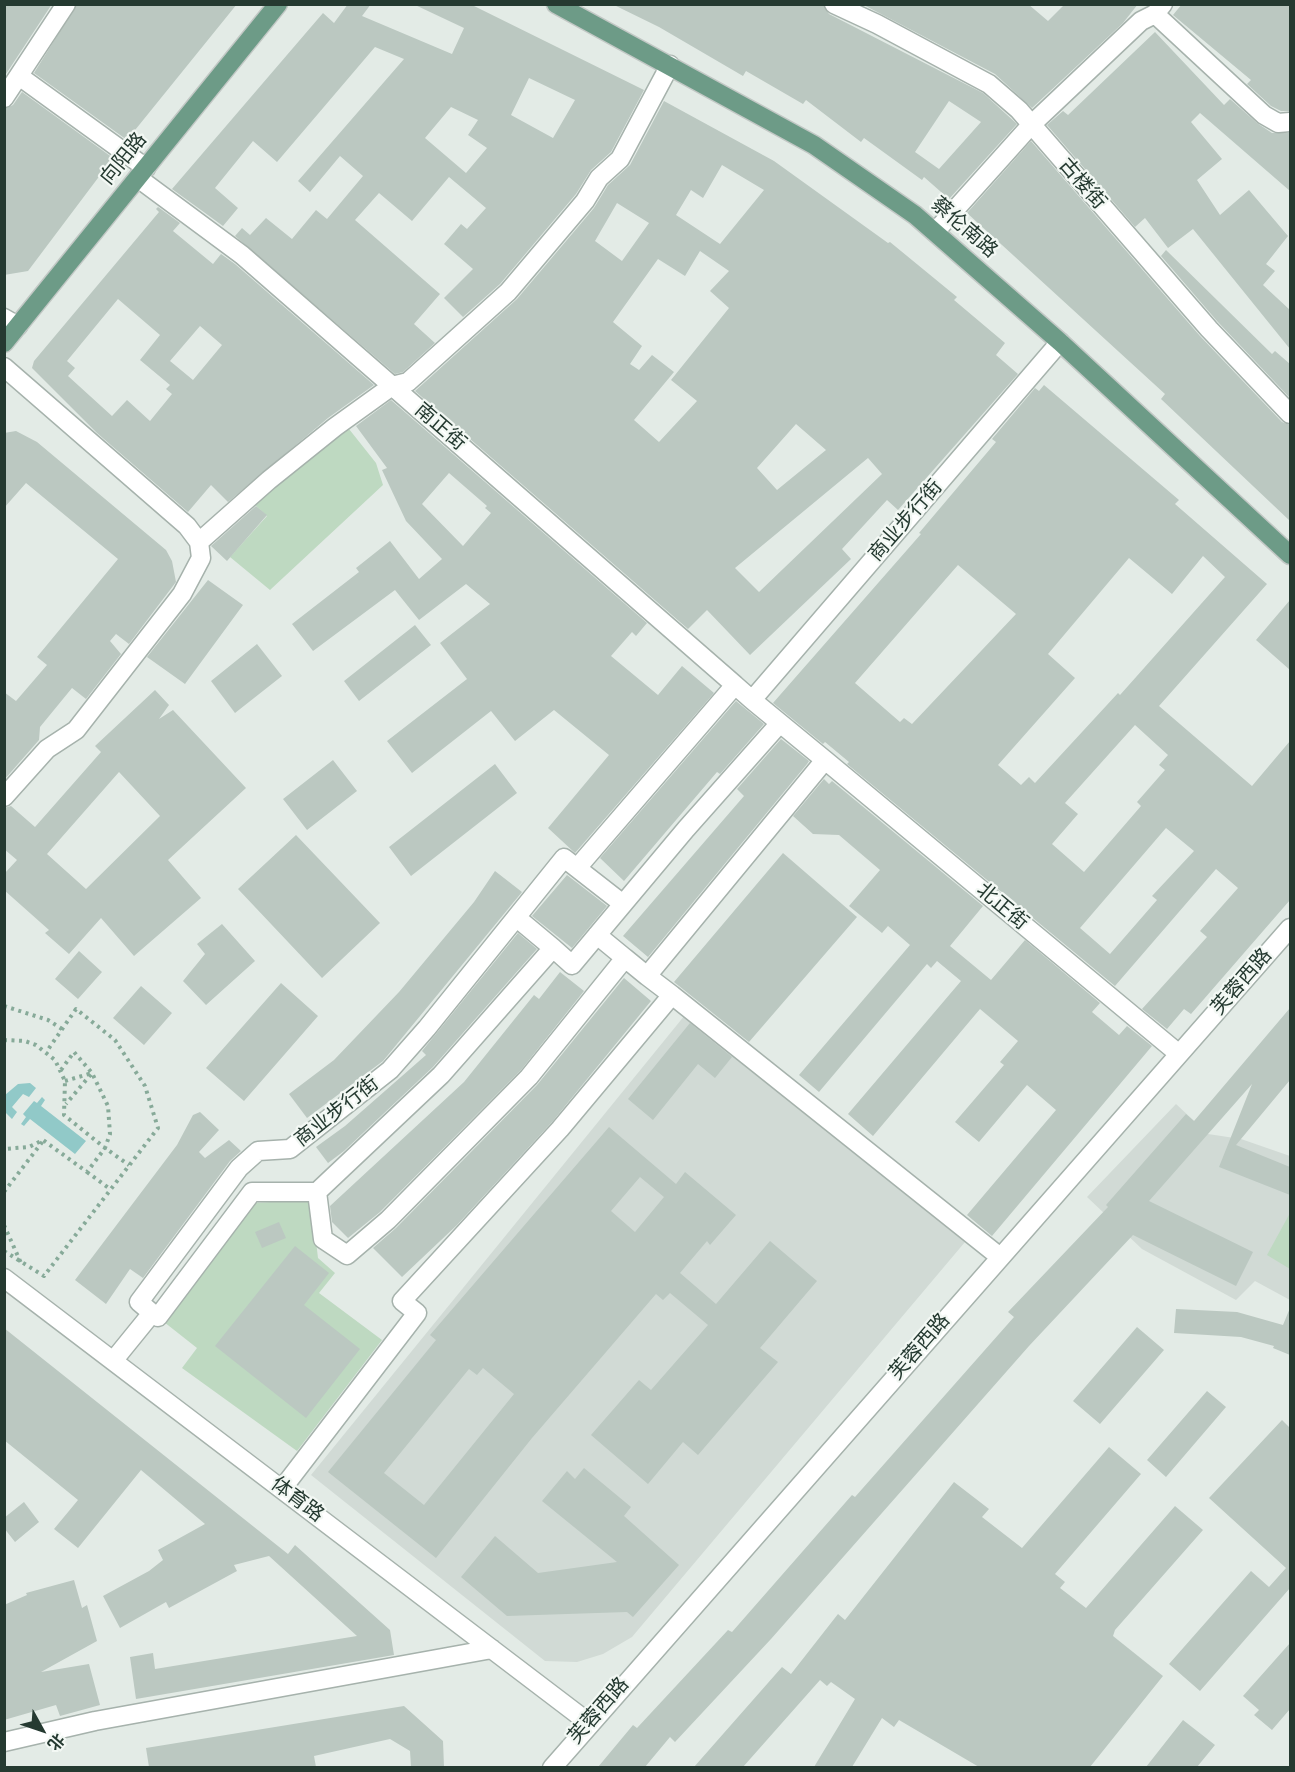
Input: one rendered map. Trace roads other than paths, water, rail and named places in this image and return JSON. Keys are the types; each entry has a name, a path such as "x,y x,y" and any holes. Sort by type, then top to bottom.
{"main road":[{"name":"向阳路","path":"4,343 11,322 142,173 278,4"},
{"name":"蔡伦南路","path":"556,4 814,144 915,215 1060,342 1290,555"}],"street":[{"path":"4,98 66,4"},
{"name":"古楼街","path":"834,4 877,24 989,84 1031,125 1209,329 1290,414"},
{"path":"935,232 1031,125 1141,21 1159,9 1264,115 1278,123 1290,122"},
{"path":"199,542 269,480 392,386 408,382 487,312 537,260 585,201 599,178 620,159 670,65"},
{"name":"南正街","path":"19,76 242,255 735,685"},
{"name":"商业步行街","path":"752,700 1060,342"},
{"path":"4,367 187,526 199,542 201,558 182,594 76,729 47,749 4,796"},
{"path":"623,904 577,868 735,685 825,760 647,976"},
{"path":"517,918 572,965 686,829 780,723"},
{"name":"北正街","path":"825,760 1179,1054"},
{"name":"商业步行街","path":"152,1313 139,1302 239,1168 258,1151 290,1149 390,1070 428,1028 564,858 577,868"},
{"name":"芙蓉西路","path":"552,1767 589,1722 1290,928"},
{"path":"597,935 1000,1257"},
{"name":"商业步行街","path":"317,1192 441,1075 553,948"},
{"path":"113,1361 152,1313 158,1317 252,1192 317,1192 323,1239 347,1255 387,1220 529,1077 625,958"},
{"path":"282,1489 417,1313 402,1301 560,1129 672,995"},
{"name":"体育路","path":"4,1278 589,1722"},
{"path":"4,1742 95,1721 492,1649"}],"water":[{"path":"30,1083 36,1088 29,1097 23,1094 12,1107 17,1112 12,1119 5,1112 5,1095 18,1084"},
{"path":"42,1097 45,1100 41,1106 86,1141 75,1154 30,1119 24,1126 21,1124 26,1117 23,1114 34,1101 37,1103"}]}
